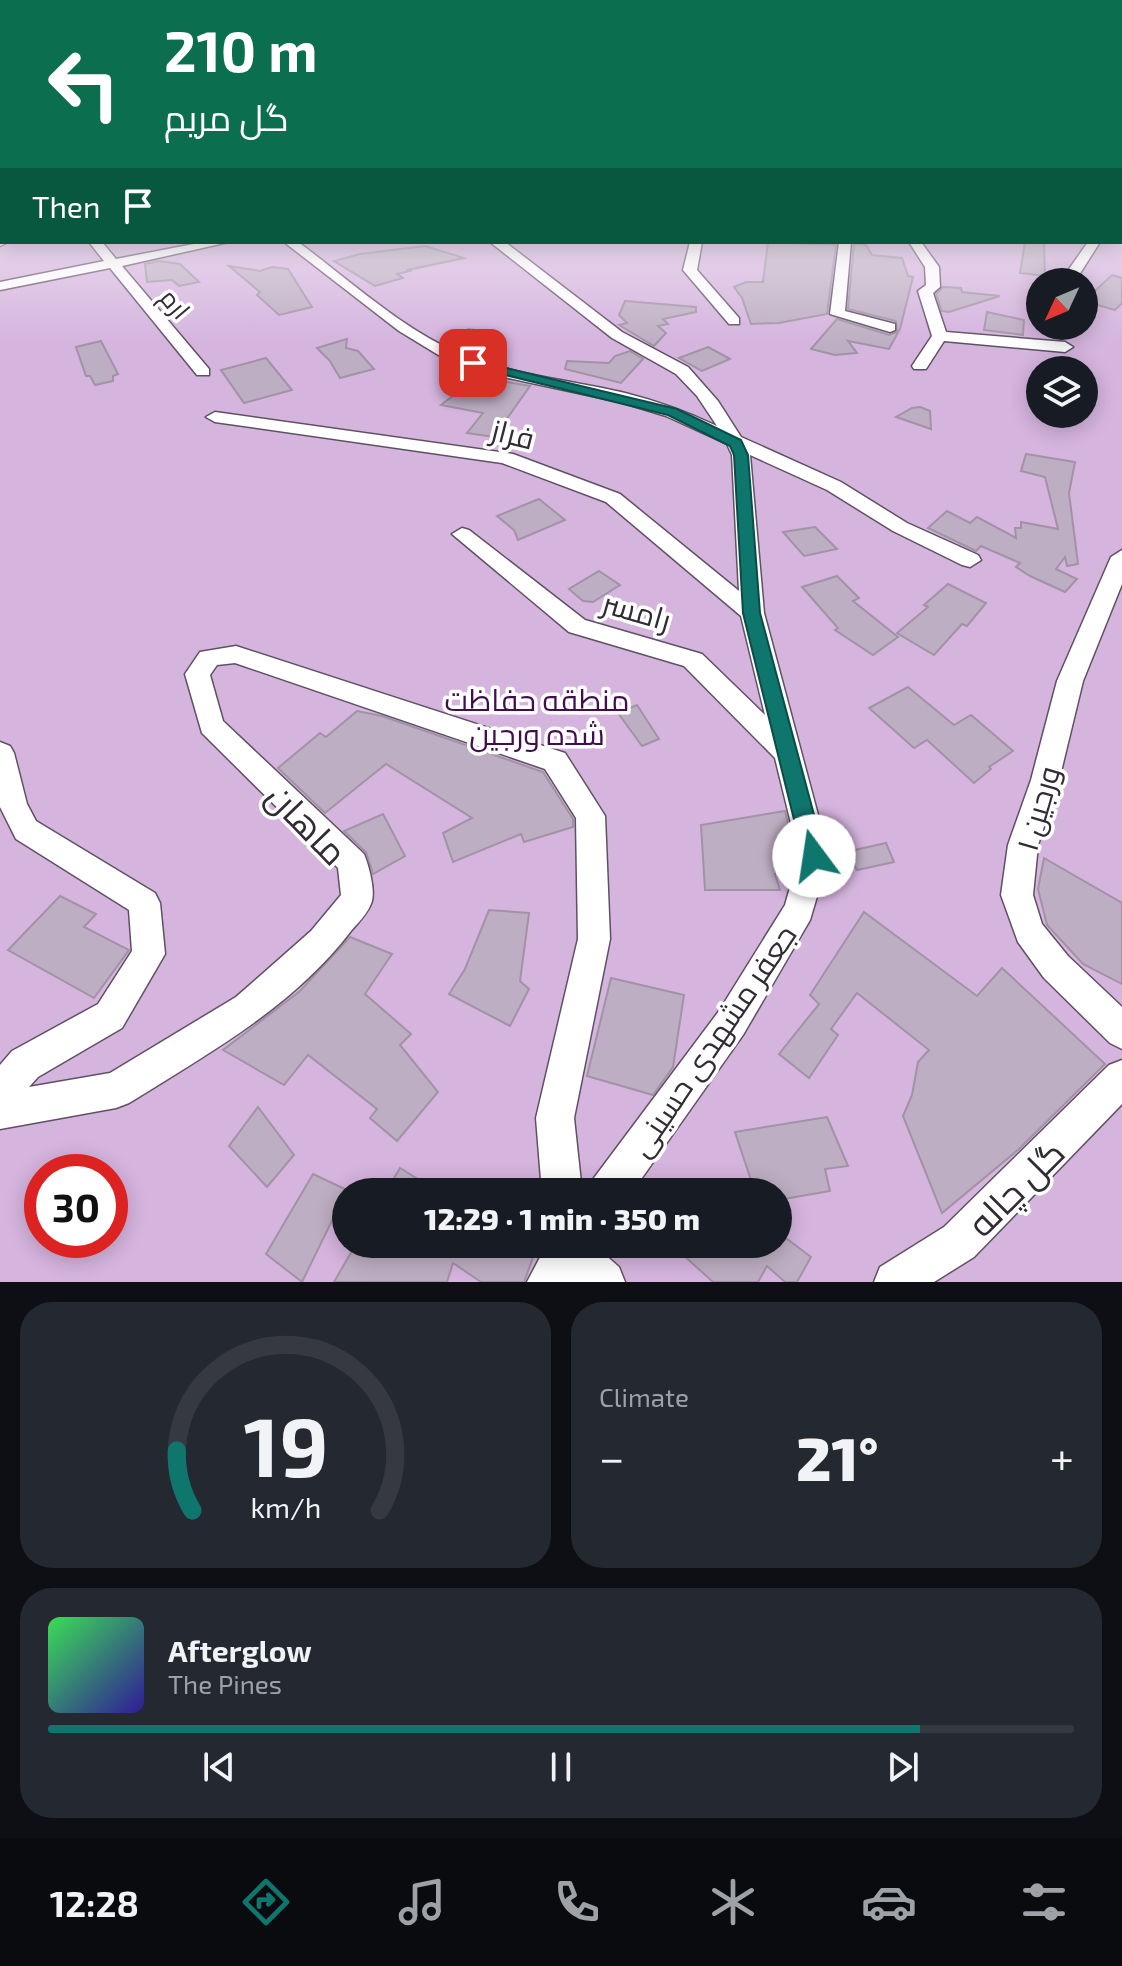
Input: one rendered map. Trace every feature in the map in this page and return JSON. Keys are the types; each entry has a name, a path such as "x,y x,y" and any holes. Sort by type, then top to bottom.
{"street":[{"name":"ارم","path":"97,244 203,372"},
{"path":"0,286 213,244"},
{"path":"293,244 404,328 451,356 495,371 623,398 672,412 834,486 900,527 970,560"},
{"name":"جعفر مشهدی حسینی","path":"499,244 519,256 618,336 673,364 695,381 736,443 741,455 752,613 814,856 799,910 731,1023 618,1178"},
{"path":"696,244 690,270 734,321"},
{"path":"845,244 837,314 890,327"},
{"path":"916,244 932,267 933,287 925,291 940,336"},
{"path":"1077,268 1093,244"},
{"path":"940,336 1065,347"},
{"path":"920,366 940,336"},
{"name":"فراز","path":"215,417 506,458 613,498 752,613"},
{"name":"رامسر","path":"462,534 577,626 693,660 788,753"},
{"name":"ورجین ۱","path":"1122,557 1070,681 1045,780 1023,845 1017,895 1029,932 1047,956 1122,1031"},
{"name":"ماهان","path":"0,753 13,804 26,830 144,903 149,954 110,1016 25,1064 1,1092 2,1111 116,1090 248,1009 323,942 357,899 353,863 211,726 197,674 209,658 236,654 555,761 590,816 594,939 555,1118 561,1178"},
{"name":"گل چاله","path":"895,1282 959,1242 1122,1078"},
{"path":"568,1258 604,1282"}],"green space":[{"name":"منطقه حفاظت شده ورجین","path":"0,244 1122,244 1122,1282 0,1282"}],"building":[{"path":"768,244 836,245 827,314 779,323 751,324 742,298 734,287 746,282 763,282"},
{"path":"854,244 866,245 872,255 902,258 908,276 913,277 900,329 889,349 848,341 857,353 835,355 811,349 837,319 889,335 897,332 896,321 848,309"},
{"path":"1025,244 1044,244 1045,268 1026,268 1026,274 1020,273"},
{"path":"425,246 464,258 408,270 397,274 403,278 375,286 334,261 360,254"},
{"path":"159,261 180,264 199,282 179,286 172,280 147,282 145,264"},
{"path":"229,266 260,271 272,267 288,269 312,307 279,315 257,295 260,292"},
{"path":"1112,275 1122,278 1122,303 1115,310 1098,305 1098,288"},
{"path":"943,287 1000,296 949,312 942,311 936,294"},
{"path":"625,301 696,307 696,312 663,319 668,324 658,326 666,333 654,346 619,325 627,323 619,315"},
{"path":"987,312 1024,320 1023,335 984,330"},
{"path":"468,329 490,332 473,347 457,341"},
{"path":"347,339 346,348 358,351 374,369 340,378 330,361 317,348"},
{"path":"101,341 118,374 113,376 113,381 95,385 90,376 86,376 76,347"},
{"path":"708,347 730,359 702,371 679,358"},
{"path":"630,351 643,359 621,383 565,369 567,361 609,363 615,356"},
{"path":"266,358 292,390 244,403 221,370"},
{"path":"496,380 530,386 494,437 467,433 483,413 441,405 463,388 482,391"},
{"path":"912,408 930,411 931,429 896,417"},
{"path":"1026,454 1075,462 1069,493 1078,564 1067,566 1065,557 1056,569 1077,579 1065,592 1016,567 1020,563 981,546 976,551 928,528 947,511 970,523 977,517 1016,538 1015,528 1021,528 1021,522 1058,529 1045,477 1021,471"},
{"path":"539,499 565,520 518,540 514,530 497,516"},
{"path":"815,527 837,549 804,556 783,532"},
{"path":"599,571 620,585 593,602 583,601 569,589"},
{"path":"837,576 859,598 853,601 898,637 873,655 835,630 838,628 802,587"},
{"path":"948,584 986,603 967,626 962,624 934,655 897,633 928,607 924,605"},
{"path":"908,687 954,725 971,715 1013,751 989,767 991,769 974,783 927,740 914,748 869,708"},
{"path":"637,705 659,739 642,746 618,713"},
{"path":"357,711 382,716 543,772 573,819 573,827 524,842 521,834 453,862 443,833 472,818 386,764 325,813 278,768 320,733 326,737"},
{"path":"785,811 796,856 791,873 775,874 780,890 705,890 701,825"},
{"path":"383,814 405,856 373,874 366,852 344,831"},
{"path":"886,843 894,862 857,870 846,852"},
{"path":"1044,858 1122,903 1122,984 1083,964 1047,925 1038,889"},
{"path":"60,896 96,914 84,927 129,950 94,998 8,950"},
{"path":"489,910 529,913 520,981 529,989 510,1026 449,994 465,969"},
{"path":"864,912 977,996 1002,968 1105,1064 1019,1149 942,1213 903,1116 912,1095 918,1062 929,1050 857,993 831,1029 838,1035 809,1078 779,1054 819,1004 810,995"},
{"path":"350,937 392,954 365,994 411,1034 400,1045 438,1092 397,1141 370,1118 377,1109 308,1055 284,1085 223,1050 300,991"},
{"path":"611,978 684,995 673,1067 653,1095 587,1076"},
{"path":"258,1107 294,1155 267,1187 229,1146"},
{"path":"827,1117 848,1166 825,1169 830,1191 792,1198 792,1178 750,1178 735,1132"},
{"path":"400,1168 416,1178 394,1178"},
{"path":"313,1174 332,1183 332,1221 302,1282 266,1254"},
{"path":"792,1243 811,1257 797,1282 785,1282 767,1266 758,1282 713,1282 686,1258 792,1258"},
{"path":"348,1258 533,1258 524,1282 481,1282 453,1263 447,1282 334,1282"}],"route":[{"path":"473,363 495,371 623,398 672,412 736,443 741,455 752,613 814,856"}]}
